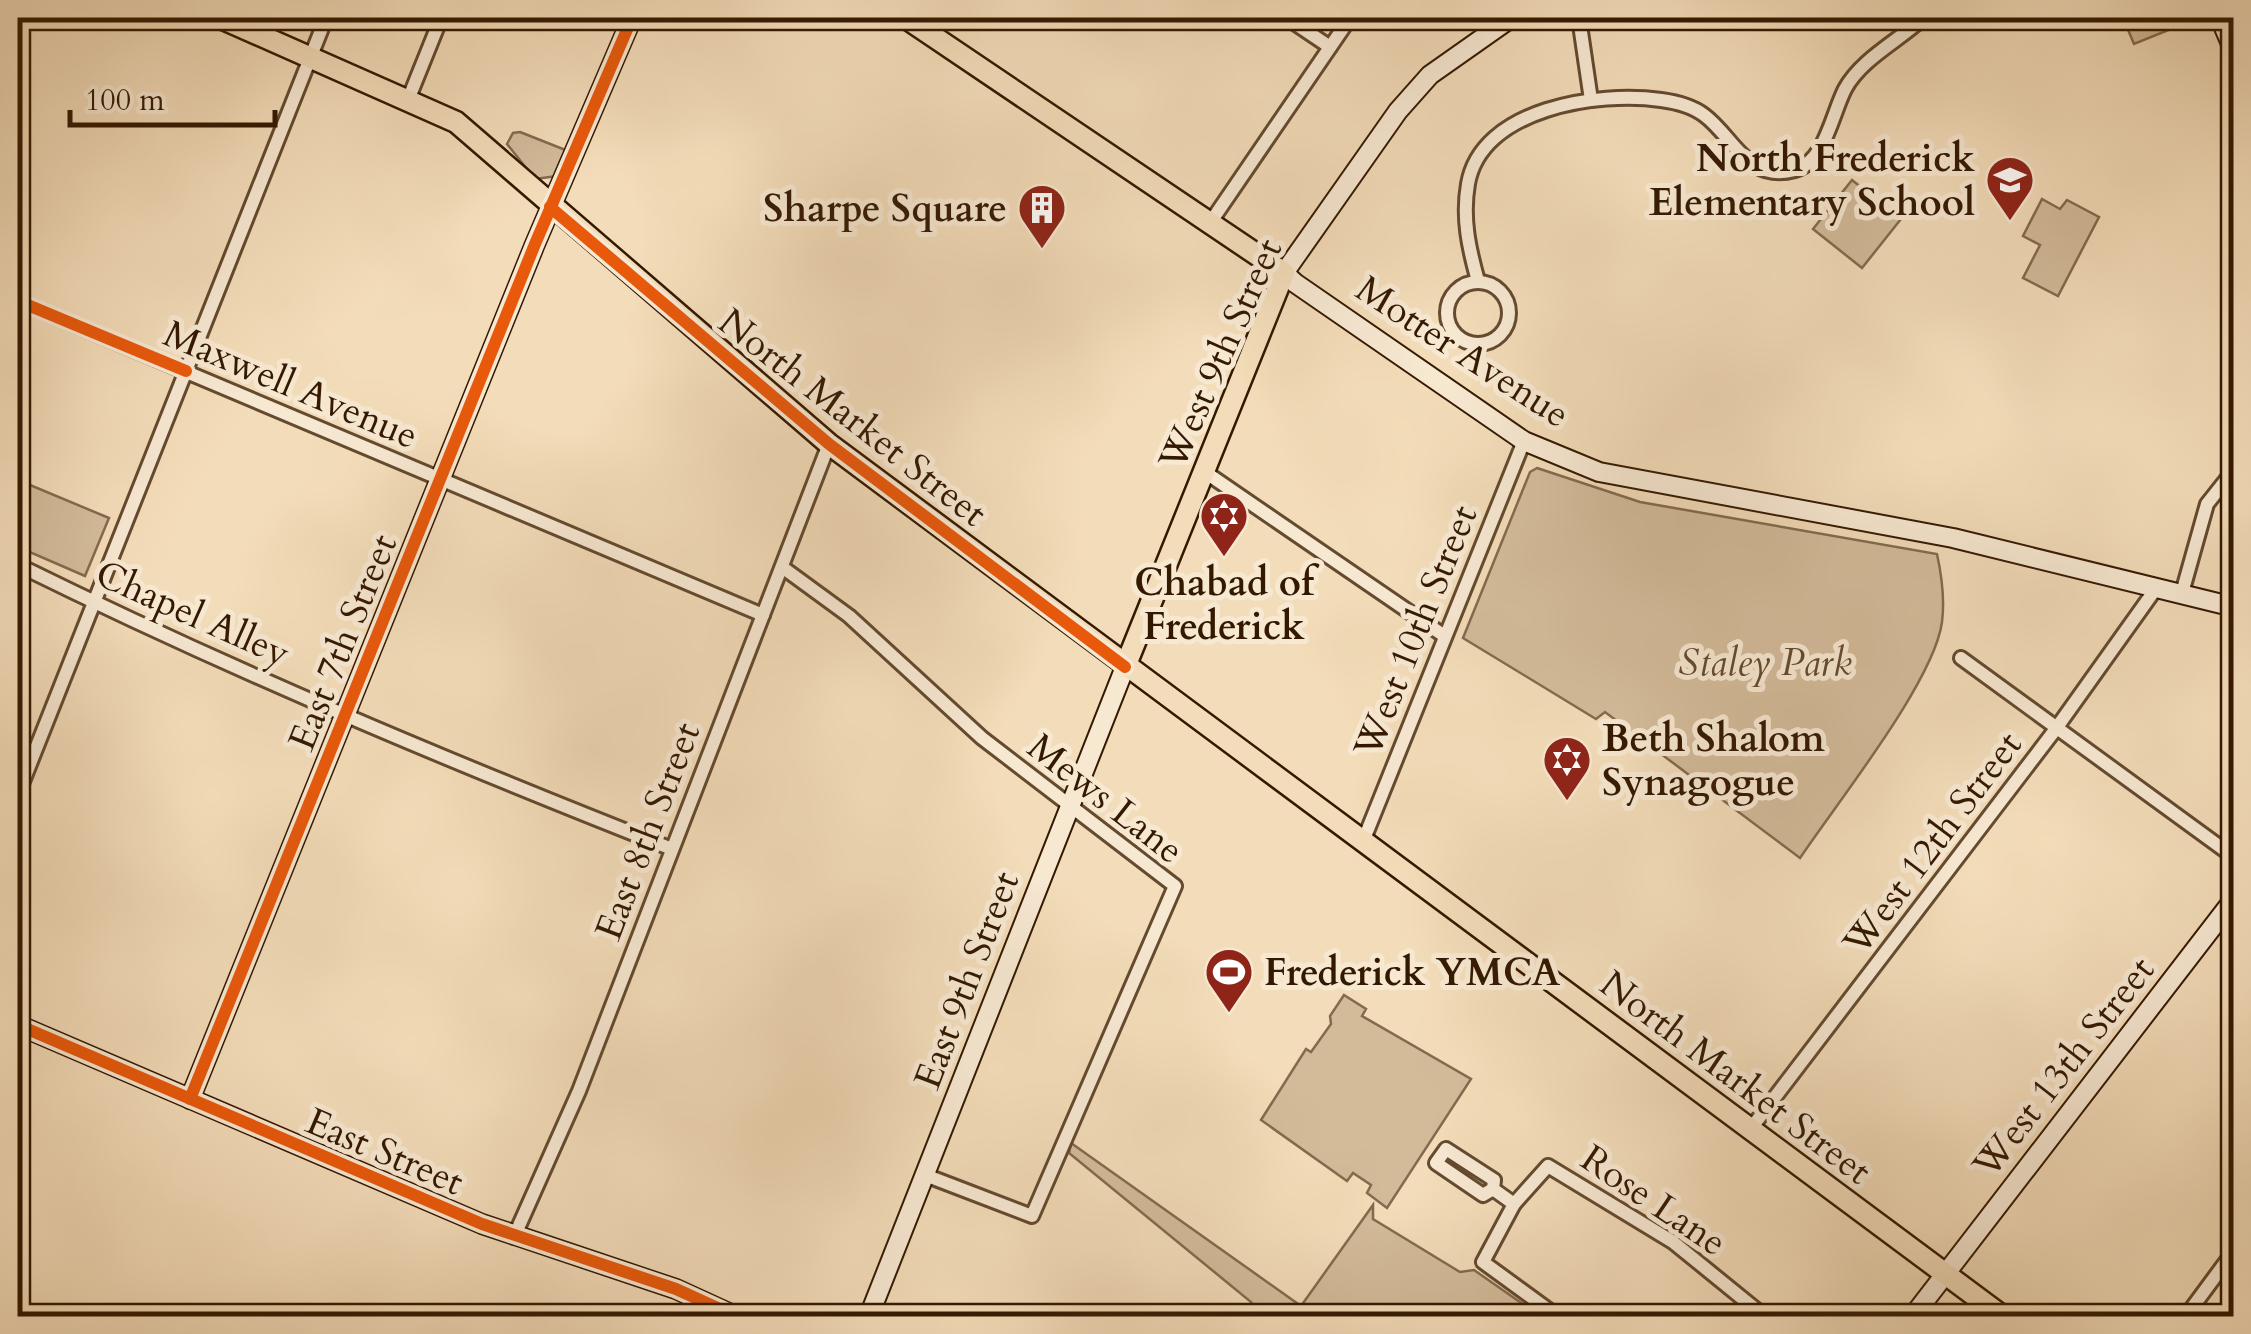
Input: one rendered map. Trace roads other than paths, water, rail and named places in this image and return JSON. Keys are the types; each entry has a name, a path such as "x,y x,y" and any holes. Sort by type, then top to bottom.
{"main road":[{"name":"North Market Street","path":"221,18 456,122 511,165 550,207 829,444 1362,844 2002,1316"},
{"name":"East 7th Street","path":"190,1099 550,207 632,18"},
{"name":"Motter Avenue","path":"906,18 937,26 1210,223 1524,441 1600,472 1954,538 2234,608"},
{"name":"West 9th Street","path":"1125,667 1284,274 1398,111 1430,75 1511,18"},
{"path":"2220,18 2234,51"},
{"name":"East 9th Street","path":"869,1316 1125,667"},
{"name":"West 13th Street","path":"1913,1316 2234,899"},
{"name":"East Street","path":"18,1024 514,1237 676,1289 735,1316"}],"street":[{"path":"18,30 22,18"},
{"path":"18,794 326,18"},
{"path":"408,100 442,18"},
{"path":"1287,18 1330,46"},
{"path":"1210,223 1350,18"},
{"path":"1576,18 1591,100"},
{"path":"1478,282 1466,237 1468,180 1502,133 1526,116 1591,100 1660,100 1686,106 1708,118 1740,156 1754,166 1768,171 1794,170 1804,167 1818,150 1848,84 1924,18"},
{"path":"1478,282 1504,294 1510,313 1496,338 1477,344 1458,336 1448,307 1458,289 1478,282"},
{"name":"Maxwell Avenue","path":"18,301 763,615"},
{"name":"West 10th Street","path":"1362,844 1524,441"},
{"name":"East 8th Street","path":"514,1237 579,1091 829,444"},
{"path":"2182,593 2207,504 2234,470"},
{"path":"1204,472 1443,635"},
{"name":"Chapel Alley","path":"18,565 405,744 672,849"},
{"name":"Mews Lane","path":"782,566 849,616 982,738 1068,808 1175,886 1032,1216 925,1175"},
{"name":"West 12th Street","path":"1749,1131 2055,730 2157,587"},
{"path":"1962,658 2055,730 2234,857"},
{"name":"Rose Lane","path":"1514,1204 1548,1166 1673,1242 1764,1316"},
{"path":"1493,1190 1514,1204 1483,1262 1556,1316"},
{"path":"2186,1316 2234,1250"}],"place":[{"name":"North Frederick Elementary School","path":"2010,222"},
{"name":"Sharpe Square","path":"1042,250"},
{"name":"Chabad of Frederick","path":"1224,558"},
{"name":"Beth Shalom Synagogue","path":"1567,802"},
{"name":"Frederick YMCA","path":"1229,1014"}],"park label":[{"name":"Staley Park","path":"1765,662"}]}
